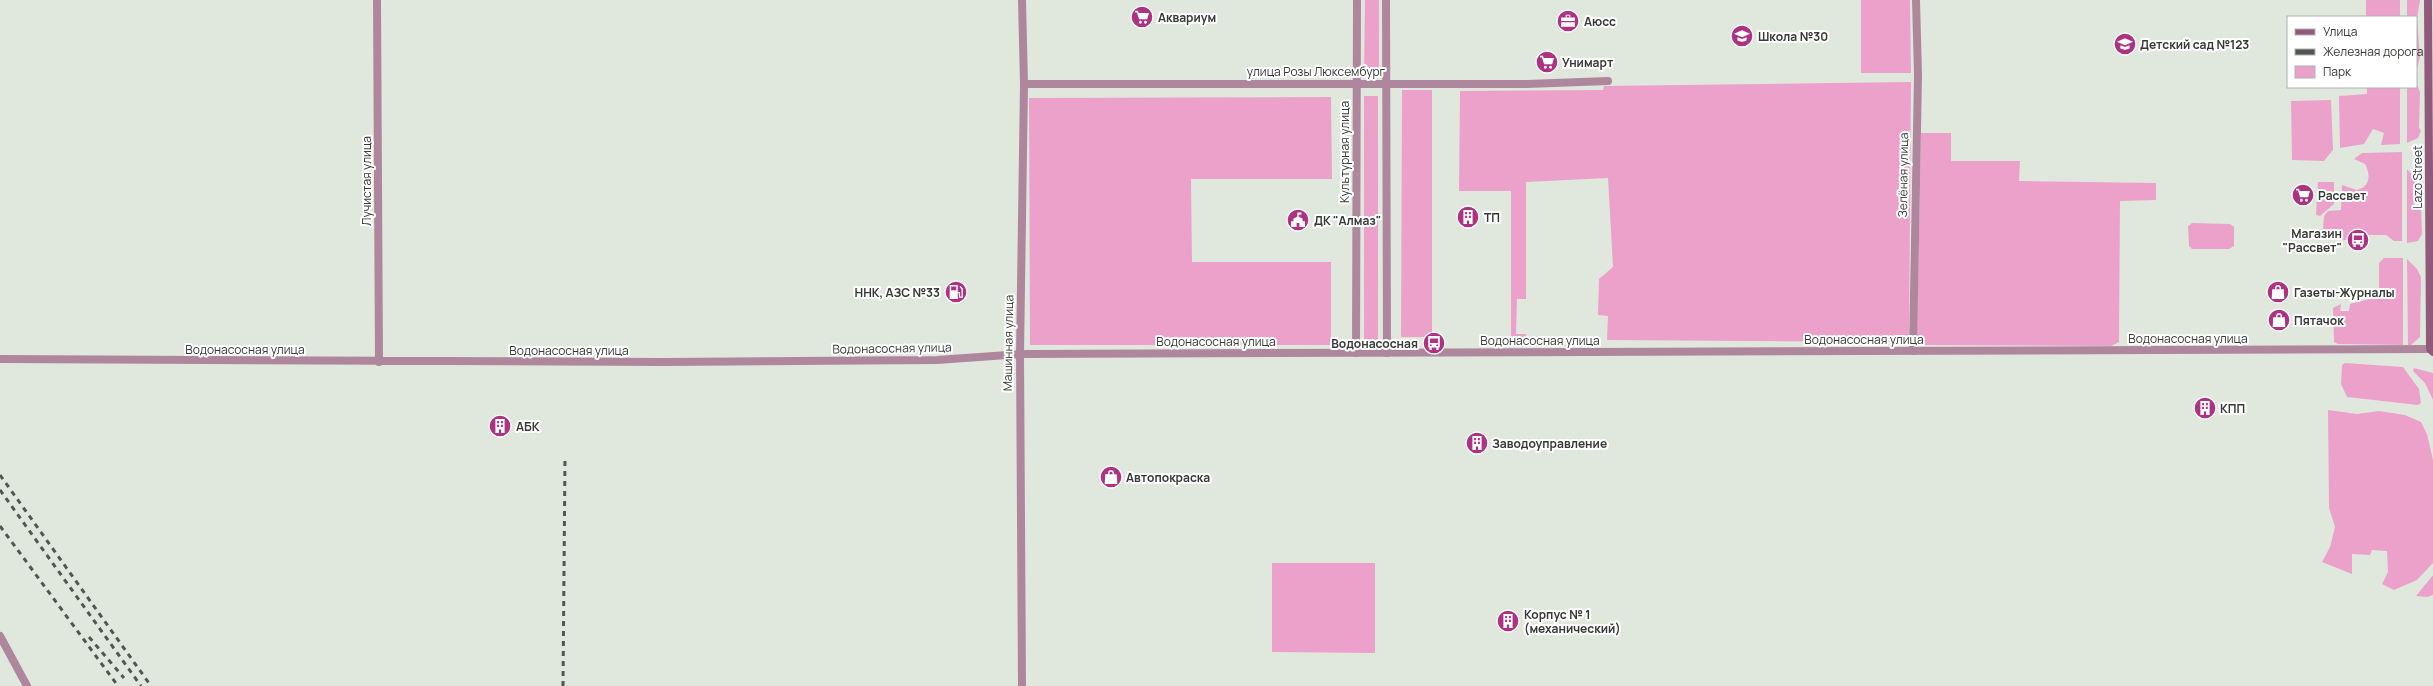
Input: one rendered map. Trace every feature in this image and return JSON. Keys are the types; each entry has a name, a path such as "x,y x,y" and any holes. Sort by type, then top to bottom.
{"main road":[{"name":"Lazo Street","path":"2428,0 2432,350"}],"street":[{"name":"Лучистая улица","path":"378,0 379,362"},
{"name":"Машинная улица","path":"1022,0 1024,84 1020,354 1022,686"},
{"name":"Культурная улица","path":"1356,353 1357,0"},
{"path":"1386,0 1387,353"},
{"name":"Зелёная улица","path":"1913,351 1918,75 1916,0"},
{"name":"улица Розы Люксембург","path":"1024,84 1526,84 1608,81"},
{"name":"Водонасосная улица","path":"0,359 379,362 937,360 1020,354 2432,350"},
{"path":"0,636 27,686"}],"green space":[{"path":"1365,0 1379,0 1379,75 1364,75"},
{"path":"1861,0 1910,0 1911,73 1861,73"},
{"path":"2366,0 2400,0 2400,16 2366,16"},
{"path":"2407,0 2420,0 2417,18 2417,16 2407,16"},
{"path":"2417,18 2420,57 2417,69"},
{"path":"1911,82 1909,336 1903,342 1607,340 1608,316 1598,315 1599,279 1613,267 1608,178 1526,182 1526,299 1517,299 1516,334 1526,334 1526,338 1511,338 1511,191 1459,191 1460,91 1603,90 1604,86"},
{"path":"2417,84 2420,92 2419,128 2421,131 2418,138 2407,143 2407,88 2417,88"},
{"path":"2367,88 2400,88 2400,144 2381,145 2384,133 2373,129 2364,144 2340,148 2339,96 2367,94"},
{"path":"1402,90 1432,90 1432,337 1401,337"},
{"path":"1364,96 1378,96 1378,342 1364,342"},
{"path":"1331,97 1332,179 1191,179 1192,262 1331,262 1331,345 1030,345 1029,98"},
{"path":"2331,100 2333,150 2324,161 2292,160 2291,101"},
{"path":"1921,133 1951,133 1951,161 2020,161 2019,181 2156,183 2156,200 2120,201 2119,342 2111,346 1922,345 1917,337"},
{"path":"2402,152 2402,241 2394,241 2386,235 2355,235 2347,240 2315,238 2315,234 2319,234 2319,230 2323,229 2324,216 2328,211 2341,210 2342,185 2357,190 2365,186 2367,183 2369,176 2365,164 2354,159 2362,153"},
{"path":"2407,169 2419,182 2421,199 2418,198 2413,201 2414,206 2421,207 2422,234 2418,241 2407,243"},
{"path":"2318,182 2334,182 2334,204 2320,216 2316,215"},
{"path":"2192,223 2230,224 2234,227 2234,246 2229,249 2192,249 2189,246 2188,226"},
{"path":"2384,258 2403,258 2403,345 2338,344 2334,342 2333,308 2341,304 2340,311 2349,311 2350,304 2376,297 2379,290 2379,263"},
{"path":"2407,259 2417,269 2421,277 2420,337 2411,345 2408,345"},
{"path":"2345,363 2403,367 2419,389 2421,403 2418,405 2347,397 2341,384 2342,365"},
{"path":"2414,368 2433,373 2433,400 2425,383 2413,371"},
{"path":"2328,410 2357,414 2379,411 2405,415 2421,422 2427,434 2433,460 2433,563 2417,580 2394,590 2382,584 2388,572 2387,551 2372,550 2370,555 2352,554 2352,574 2322,562 2330,547 2335,527 2329,508"},
{"path":"1272,563 1375,563 1375,653 1272,652"},
{"path":"2433,575 2433,595 2427,597 2416,596"}],"railway":[{"path":"563,686 565,458"},
{"path":"0,475 151,686"},
{"path":"0,490 141,686"},
{"path":"0,526 118,686"},
{"path":"89,637 124,678"}],"place":[{"name":"Аквариум","path":"1142,17"},
{"name":"Аюсс","path":"1568,21"},
{"name":"Школа №30","path":"1742,36"},
{"name":"Детский сад №123","path":"2125,44"},
{"name":"Унимарт","path":"1547,62"},
{"name":"Рассвет","path":"2303,195"},
{"name":"ТП","path":"1468,217"},
{"name":"ДК \"Алмаз\"","path":"1298,220"},
{"name":"Магазин \"Рассвет\"","path":"2358,240"},
{"name":"ННК, АЗС №33","path":"956,292"},
{"name":"Газеты-Журналы","path":"2278,292"},
{"name":"Пятачок","path":"2279,320"},
{"name":"Водонасосная","path":"1434,343"},
{"name":"КПП","path":"2205,408"},
{"name":"АБК","path":"500,426"},
{"name":"Заводоуправление","path":"1477,443"},
{"name":"Автопокраска","path":"1111,477"},
{"name":"Корпус № 1 (механический)","path":"1508,621"}]}
